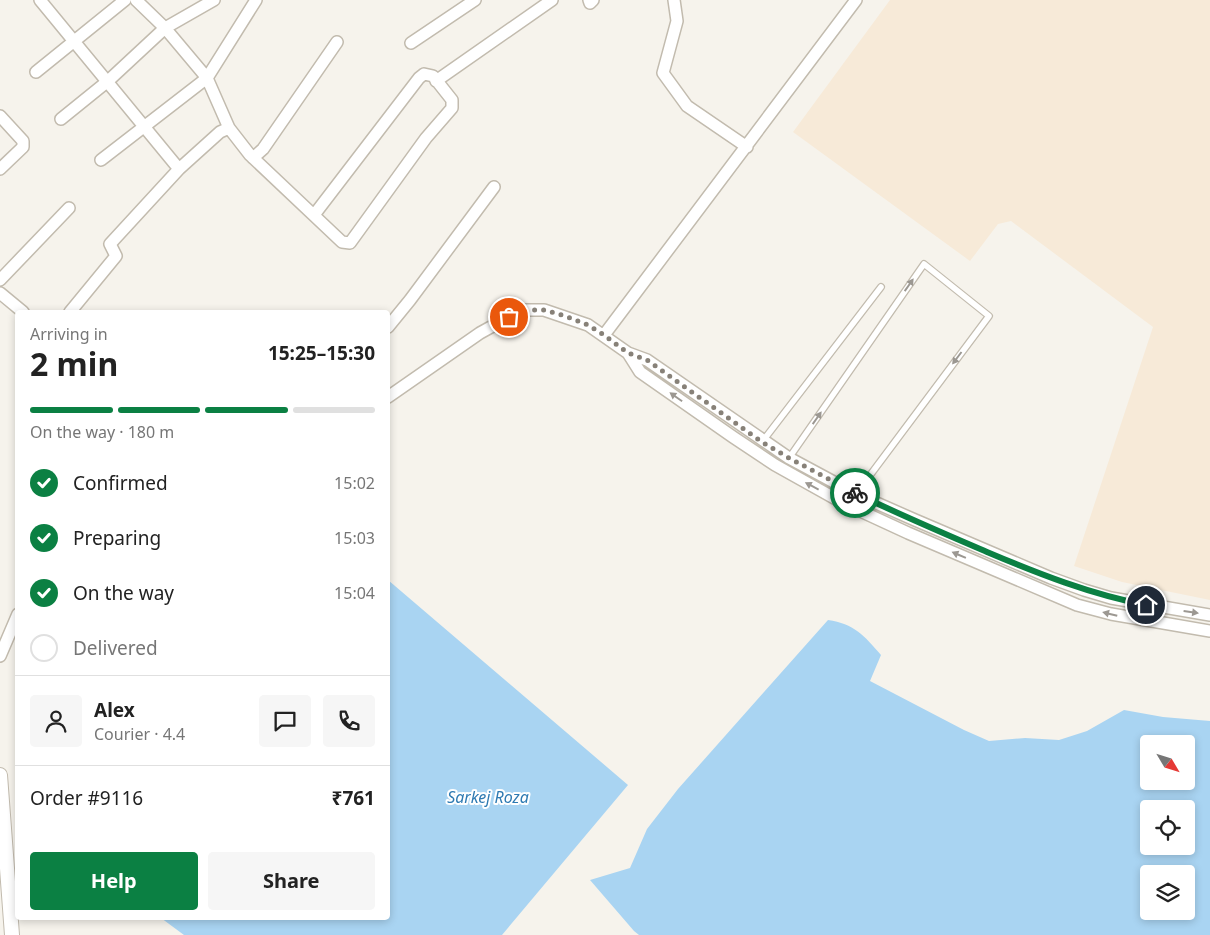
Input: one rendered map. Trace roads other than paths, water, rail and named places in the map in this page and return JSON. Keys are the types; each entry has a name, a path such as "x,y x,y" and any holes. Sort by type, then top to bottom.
{"street":[{"path":"40,0 180,170"},
{"path":"36,72 124,0"},
{"path":"136,0 165,28 207,78 229,128 253,158 342,242 350,243 426,138 452,108 452,100 432,76 424,74 419,78 314,215"},
{"path":"61,119 108,81 165,28 214,0"},
{"path":"101,160 207,78 256,0"},
{"path":"411,43 475,0"},
{"path":"436,81 552,0"},
{"path":"588,0 590,3 593,0"},
{"path":"674,0 677,21 663,73 687,106 747,147"},
{"path":"604,335 856,0"},
{"path":"253,158 263,149 337,42"},
{"path":"0,116 24,141 23,147 0,169"},
{"path":"72,310 116,256 110,244 180,170 220,132 229,128"},
{"path":"390,325 494,187"},
{"path":"0,280 69,208"},
{"path":"0,293 21,310"},
{"path":"390,396 480,333 504,319 526,310 544,310 588,325 628,353 647,360 762,442 856,494 1051,578 1096,594 1146,605 1210,615"},
{"path":"628,353 640,372 782,469 843,503 1045,592 1090,608 1143,620 1210,631"},
{"path":"694,409 701,398"},
{"path":"908,533 915,520"},
{"path":"1045,592 1051,578"},
{"path":"1090,608 1096,594"},
{"path":"1143,620 1146,605"},
{"path":"0,656 15,621"},
{"path":"0,775 12,935"}],"lane":[{"path":"782,469 924,264 990,316 856,494"},
{"path":"762,442 881,287"}],"water":[{"name":"Sarkej Roza","path":"390,582 628,785 502,935 184,935 164,920 390,920"},
{"path":"828,620 845,624 852,628 881,655 870,681 989,741 1025,738 1059,740 1087,731 1124,710 1163,717 1210,721 1210,935 639,935 590,880 630,868 647,829 678,789"}]}
